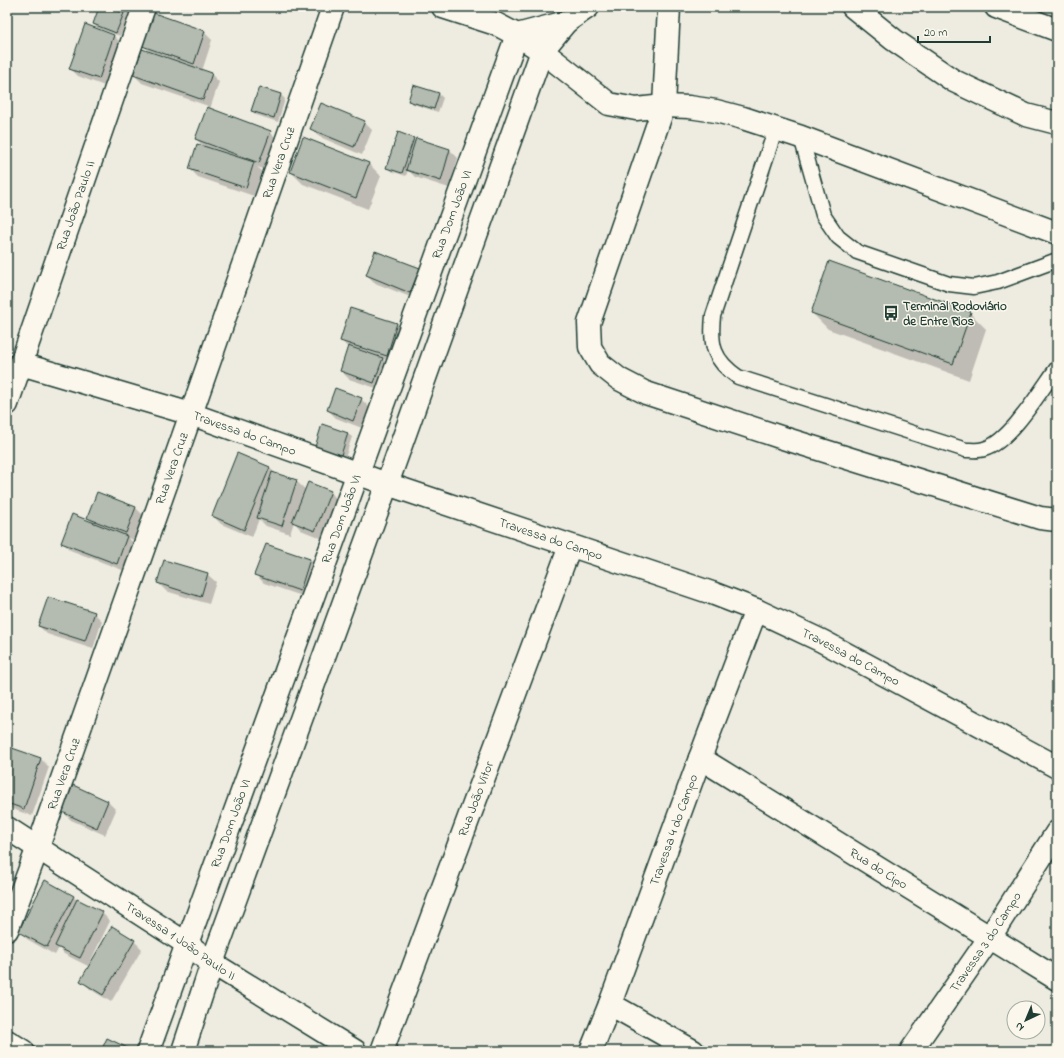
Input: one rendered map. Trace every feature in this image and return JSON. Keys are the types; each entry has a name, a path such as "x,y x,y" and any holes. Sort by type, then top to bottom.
{"main road":[{"name":"Rua João Paulo II","path":"7,404 144,7"},
{"name":"Rua Vera Cruz","path":"7,930 38,847 191,414 333,7"},
{"path":"443,7 496,24 517,35 542,51 609,104 636,109 664,106 689,107 716,111 776,128 1057,233"},
{"path":"182,1051 212,963 542,51 566,22 588,7"},
{"path":"669,7 664,106 589,323 590,347 600,364 619,380 646,393 780,438 1033,516 1057,520"},
{"path":"853,7 894,40 954,81 1026,115 1057,123"},
{"path":"996,7 1057,30"},
{"path":"517,35 566,22"},
{"name":"Rua Dom João VI","path":"148,1051 517,35"},
{"name":"Travessa do Campo","path":"21,364 191,414 386,484 712,593 756,610 849,655 1057,767"},
{"name":"Rua João Vitor","path":"382,1051 570,546"},
{"name":"Travessa 4 do Campo","path":"592,1051 756,610"},
{"name":"Rua do Cipo","path":"700,758 1057,979"},
{"name":"Travessa 1 João Paulo II","path":"7,828 187,944 212,963 355,1051"},
{"name":"Travessa 3 do Campo","path":"911,1051 990,937 1057,832"},
{"path":"610,1004 693,1051"},
{"path":"7,1041 23,1051"}],"lane":[{"path":"776,128 713,316 711,335 715,354 726,369 738,377 966,450 984,449 1000,441 1014,427 1057,368"},
{"path":"802,137 823,215 838,237 857,252 949,284 974,287 998,282 1057,260"}],"building":[{"path":"99,7 107,7 124,13 116,33 93,24"},
{"path":"113,7 126,7 124,12"},
{"path":"154,13 205,31 194,64 142,46"},
{"path":"85,24 114,35 99,79 69,69"},
{"path":"142,49 212,73 203,100 133,75"},
{"path":"413,85 439,93 434,109 408,101"},
{"path":"259,87 281,94 274,118 251,111"},
{"path":"321,103 365,121 354,147 310,129"},
{"path":"207,107 271,131 259,163 195,139"},
{"path":"398,132 414,138 402,173 386,168"},
{"path":"303,137 369,163 356,198 290,172"},
{"path":"416,138 450,149 441,181 406,170"},
{"path":"197,144 254,162 246,188 189,169"},
{"path":"375,251 420,268 410,293 366,275"},
{"name":"Terminal Rodoviário de Entre Rios","path":"829,261 971,312 953,364 811,313"},
{"path":"350,308 397,323 387,356 340,341"},
{"path":"348,346 383,358 374,383 340,371"},
{"path":"335,388 362,398 353,421 327,410"},
{"path":"322,424 348,433 341,455 315,447"},
{"path":"237,453 270,467 244,530 212,516"},
{"path":"272,472 297,480 282,526 257,518"},
{"path":"308,482 331,491 315,531 292,522"},
{"path":"97,492 136,507 126,533 87,518"},
{"path":"72,514 127,536 117,564 61,543"},
{"path":"266,544 310,559 300,591 254,575"},
{"path":"164,560 208,573 201,597 157,583"},
{"path":"48,597 95,612 85,641 38,626"},
{"path":"12,748 41,758 24,809 7,803 7,761"},
{"path":"73,785 108,801 97,828 62,812"},
{"path":"45,880 74,896 47,947 18,932"},
{"path":"77,899 103,912 80,958 55,946"},
{"path":"112,926 135,940 103,995 80,981"},
{"path":"107,1038 134,1051 101,1051"}],"place":[{"name":"Terminal Rodoviário de Entre Rios","path":"891,313"}]}
